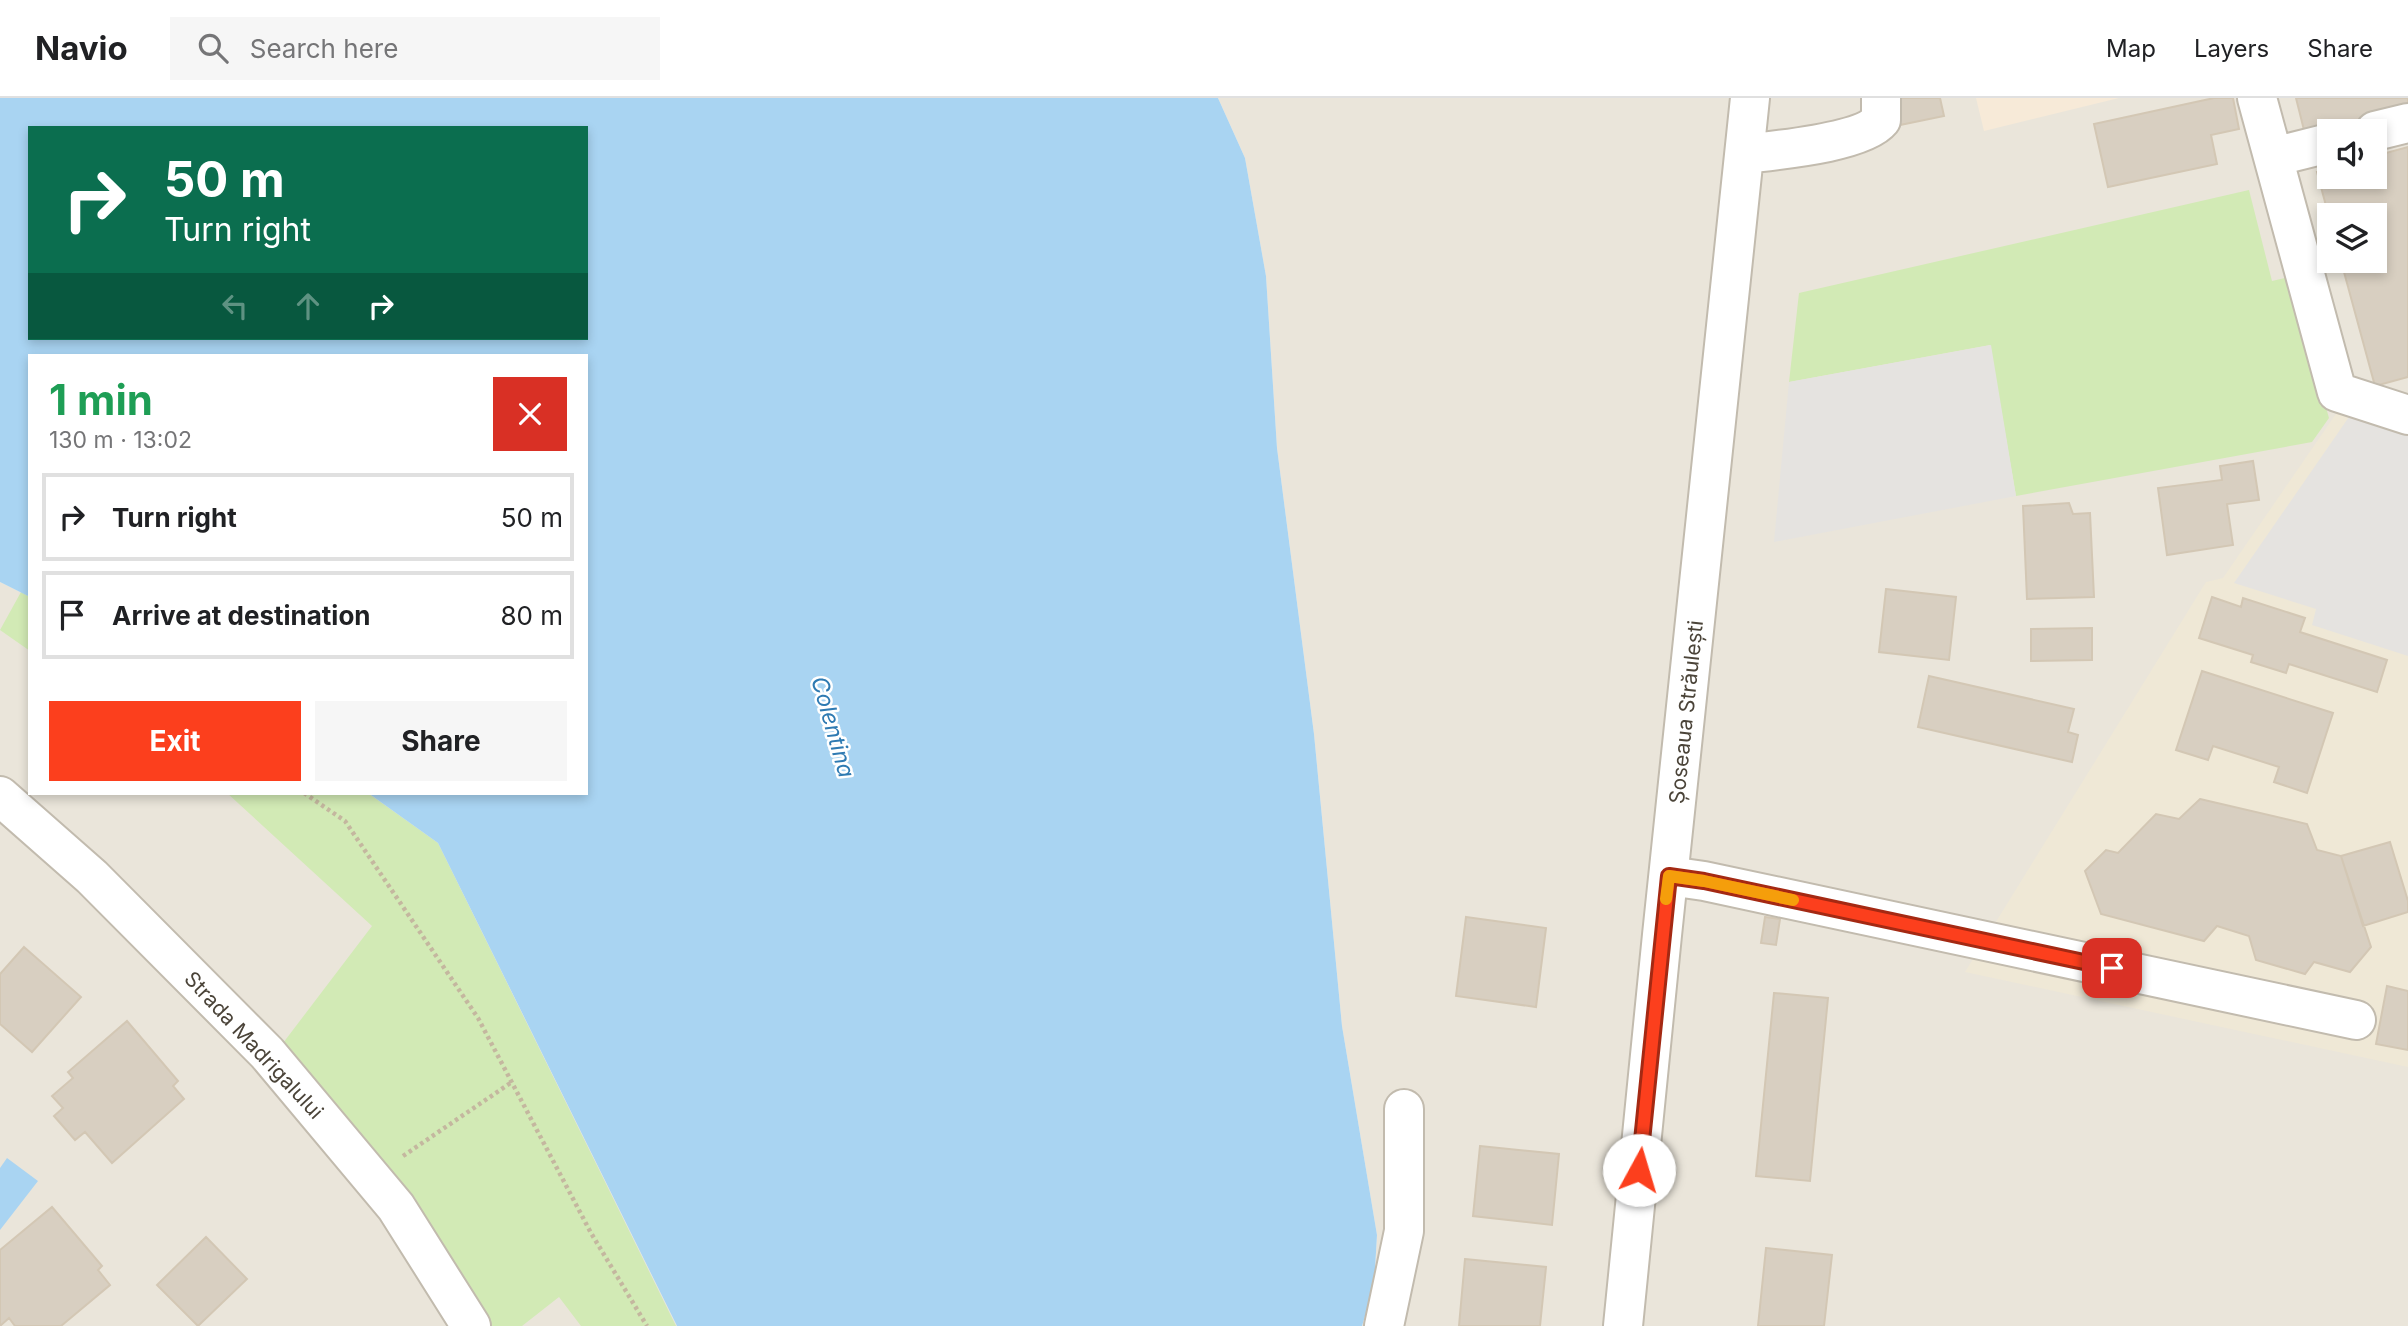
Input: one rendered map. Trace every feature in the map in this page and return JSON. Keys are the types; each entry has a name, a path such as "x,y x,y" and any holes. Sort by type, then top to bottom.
{"street":[{"name":"Șoseaua Străulești","path":"1623,1326 1750,98"},
{"path":"1745,154 1783,149 1867,131 1881,120 1881,98"},
{"path":"2257,98 2337,391 2408,415"},
{"path":"2387,128 2408,123"},
{"path":"2273,157 2317,146"},
{"name":"Strada Madrigalului","path":"0,796 92,877 267,1053 396,1208 471,1326"},
{"path":"1669,876 1718,884 2356,1020"},
{"path":"1384,1326 1404,1231 1404,1109"}],"path":[{"path":"307,795 345,821 478,1018 592,1233 647,1326"},
{"path":"371,1178 512,1082"}],"shaded area":[{"path":"1218,98 2408,98 2408,1326 1362,1326 1374,1287 1377,1235 1342,1026 1314,734 1277,448 1266,276 1245,158"},
{"path":"1976,98 2119,98 1984,131"},
{"path":"1991,345 2016,496 1774,542 1789,382"},
{"path":"2340,408 2408,431 2408,1067 1965,972 2206,582 2223,578"},
{"path":"2351,414 2408,434 2408,656 2312,625 2316,609 2234,583"},
{"path":"0,582 28,596 28,795 371,795 438,843 677,1326 0,1326"}],"green space":[{"path":"2249,190 2272,281 2289,277 2329,418 2312,442 2016,496 1990,345 1789,382 1799,293"},
{"path":"21,592 28,596 28,650 0,630"},
{"path":"229,795 371,795 438,843 676,1326 581,1326 559,1297 522,1326 487,1326 415,1198 280,1047 372,926"}],"water":[{"name":"Colentina","path":"0,98 1218,98 1245,158 1266,276 1277,448 1314,734 1342,1026 1377,1235 1374,1287 1362,1326 677,1326 438,843 371,795 588,795 588,354 28,354 28,596 0,582"},
{"path":"7,1158 38,1181 0,1230 0,1168"}],"building":[{"path":"1895,98 1940,98 1944,116 1900,125"},
{"path":"2214,98 2233,98 2239,129 2211,135 2217,164 2108,187 2094,124"},
{"path":"2296,98 2408,98 2408,117 2387,122 2387,119 2317,119 2317,137 2307,142"},
{"path":"2408,147 2408,377 2375,386 2344,273 2387,273 2387,203 2325,203 2322,189 2387,189 2387,153"},
{"path":"2253,461 2259,500 2227,504 2233,545 2167,555 2158,488 2222,480 2220,466"},
{"path":"2069,503 2073,514 2090,513 2094,597 2027,599 2023,506"},
{"path":"1886,589 1956,597 1949,660 1879,652"},
{"path":"2212,597 2241,607 2243,598 2305,618 2300,632 2387,660 2377,692 2289,664 2286,673 2251,662 2253,655 2199,638"},
{"path":"2092,628 2092,660 2031,661 2031,629"},
{"path":"2202,671 2333,713 2307,793 2274,782 2279,767 2213,746 2208,760 2176,750"},
{"path":"1929,676 2074,709 2068,732 2078,735 2072,762 1918,727"},
{"path":"2200,799 2307,824 2317,850 2341,856 2371,947 2350,972 2314,962 2305,974 2256,960 2249,936 2217,926 2204,941 2101,914 2085,871 2106,850 2118,853 2156,814 2179,819"},
{"path":"2390,842 2408,901 2408,912 2363,926 2341,856"},
{"path":"1466,917 1546,928 1536,1007 1456,996"},
{"path":"1765,917 1780,919 1776,945 1761,943"},
{"path":"24,947 81,997 32,1052 0,1024 0,974"},
{"path":"2387,986 2408,991 2408,1050 2376,1044"},
{"path":"1774,993 1828,998 1810,1181 1756,1176"},
{"path":"127,1021 178,1081 173,1086 184,1099 112,1163 85,1132 75,1140 54,1116 63,1108 52,1096 73,1078 68,1072"},
{"path":"1480,1146 1559,1154 1552,1225 1473,1216"},
{"path":"52,1207 102,1266 98,1270 110,1285 61,1326 15,1326 9,1318 0,1326 0,1250"},
{"path":"206,1237 247,1279 198,1326 157,1285"},
{"path":"1766,1248 1832,1255 1824,1326 1758,1326"},
{"path":"1465,1259 1546,1267 1540,1326 1459,1326"}],"slow traffic":[{"path":"1666,899 1669,876 1793,900"}],"route":[{"path":"1639,1170 1669,876 1704,881 2112,968"}]}
